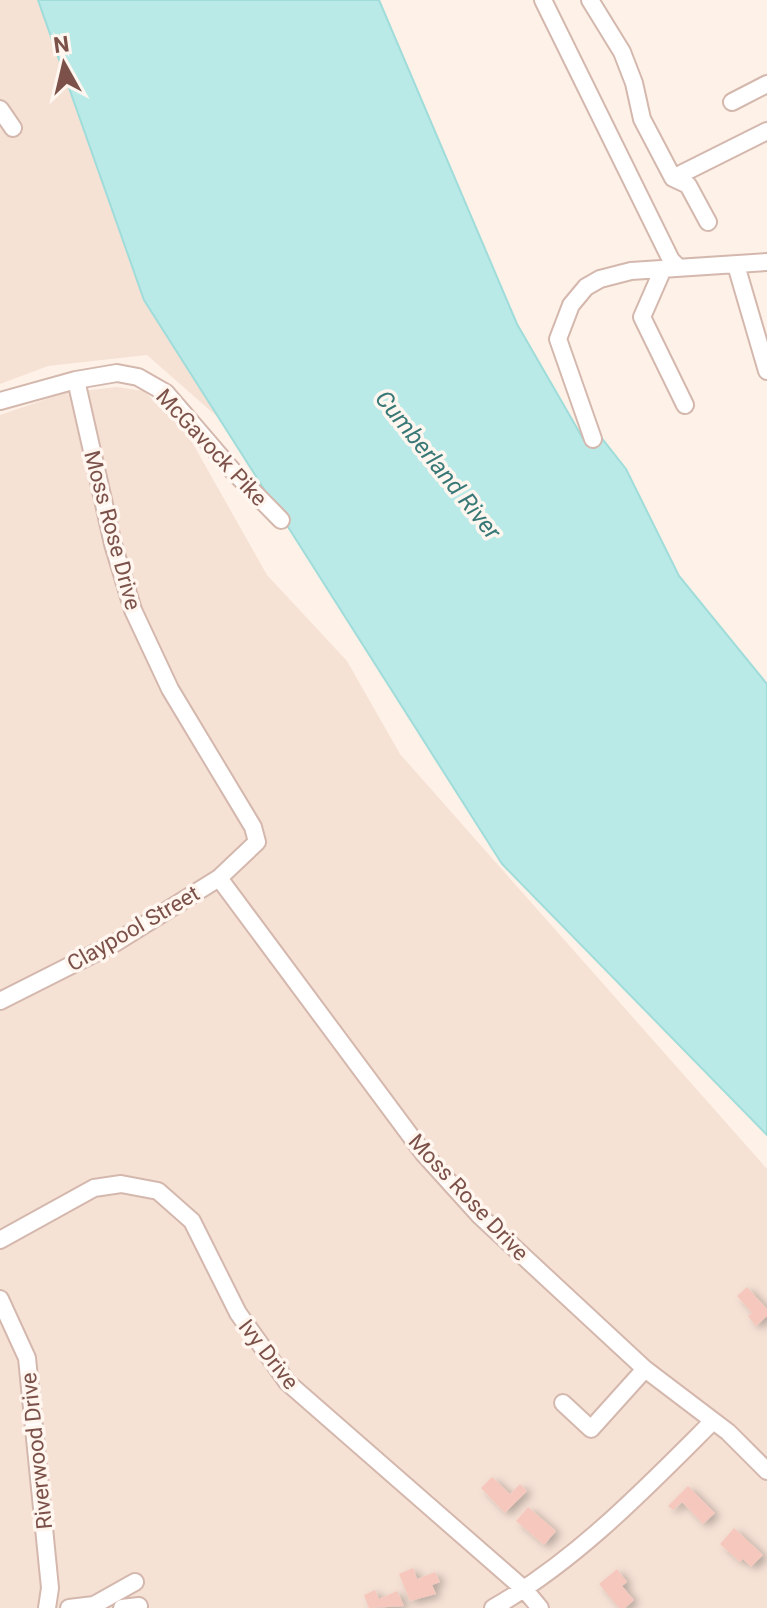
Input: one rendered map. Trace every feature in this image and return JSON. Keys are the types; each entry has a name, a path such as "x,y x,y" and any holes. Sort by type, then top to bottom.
{"street":[{"path":"543,0 671,260 670,268 642,317 685,405"},
{"path":"590,0 622,52 634,83 642,119 673,178 688,185 708,222"},
{"path":"732,102 767,84"},
{"path":"0,109 13,128"},
{"path":"673,178 767,131"},
{"path":"593,439 558,339 571,305 586,287 600,279 631,271 767,262"},
{"path":"736,265 767,371"},
{"name":"McGavock Pike","path":"0,401 76,380 117,373 138,377 166,393 232,470 281,520"},
{"name":"Moss Rose Drive","path":"76,380 113,544 133,610 170,689 253,827 257,842"},
{"name":"Claypool Street","path":"0,1001 115,943 219,878 257,842"},
{"name":"Moss Rose Drive","path":"219,878 424,1154 480,1216 645,1369 728,1432 767,1471"},
{"name":"Ivy Drive","path":"0,1240 94,1188 121,1184 158,1191 192,1221 238,1313 287,1382 525,1590 540,1608"},
{"name":"Riverwood Drive","path":"0,1299 27,1358 50,1588 47,1608"},
{"path":"563,1403 591,1429 645,1369"},
{"path":"493,1608 525,1590 617,1517 713,1421"},
{"path":"94,1605 135,1582"},
{"path":"69,1608 94,1605 127,1607"}],"shaded area":[{"path":"0,0 38,0 144,300 221,420 147,355 48,366 0,384"},
{"path":"117,387 144,391 188,435 267,575 347,661 400,754 767,1169 767,1608 0,1608 0,415 64,393"}],"water":[{"name":"Cumberland River","path":"38,0 379,0 517,324 585,442 600,436 626,469 679,576 767,684 767,1135 502,864 144,300"}],"building":[{"path":"747,1287 767,1309 767,1316 756,1326 748,1316 752,1313 737,1296"},
{"path":"492,1477 510,1494 520,1484 527,1491 505,1513 481,1488"},
{"path":"688,1486 715,1513 703,1524 682,1502 673,1510 668,1506"},
{"path":"528,1507 556,1531 544,1545 516,1521"},
{"path":"734,1528 763,1555 751,1567 743,1559 740,1562 720,1544"},
{"path":"413,1568 417,1579 435,1572 440,1582 432,1585 436,1594 410,1601 399,1574"},
{"path":"617,1569 627,1582 622,1586 634,1600 625,1608 619,1608 599,1584"},
{"path":"375,1590 379,1599 397,1591 404,1606 369,1608 364,1595"}]}
